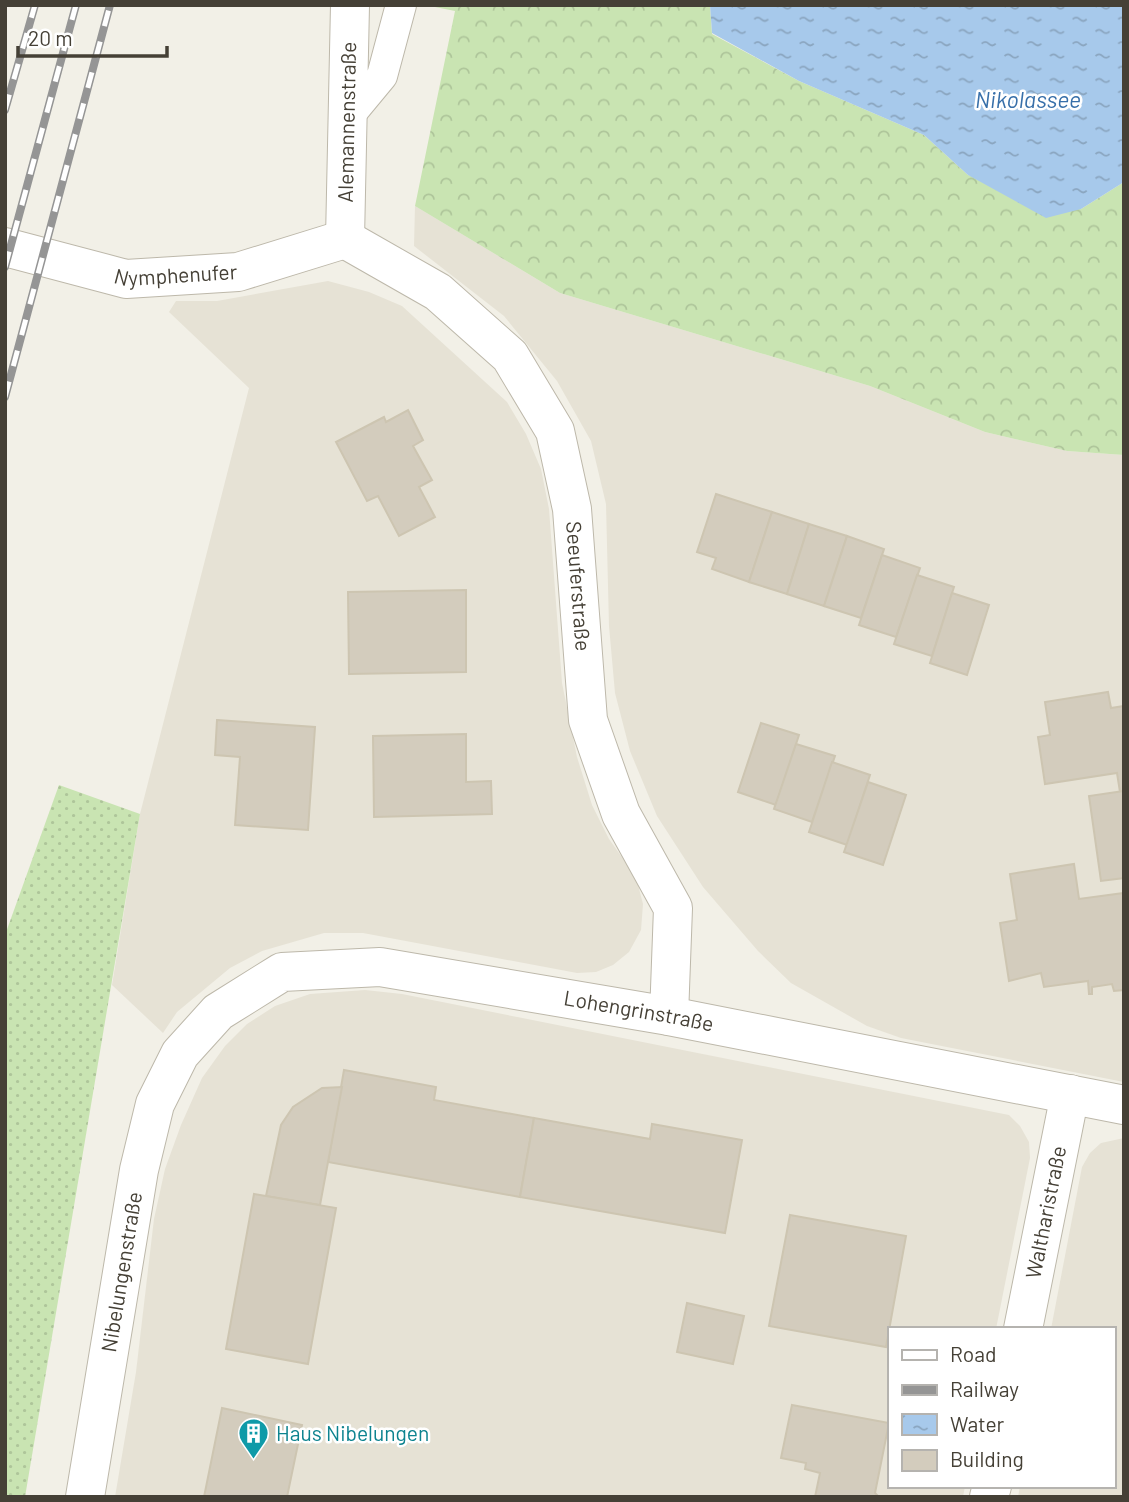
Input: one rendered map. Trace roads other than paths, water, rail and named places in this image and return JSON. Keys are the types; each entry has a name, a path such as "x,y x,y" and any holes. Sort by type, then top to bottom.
{"street":[{"name":"Alemannenstraße","path":"345,239 350,5"},
{"name":"Nymphenufer","path":"5,247 126,279 238,272 345,239"},
{"name":"Seeuferstraße","path":"345,239 438,292 510,356 555,431 572,509 588,720 621,814 673,908 668,1016"},
{"name":"Lohengrinstraße","path":"180,1054 218,1012 282,972 380,967 668,1016 1124,1105"},
{"name":"Nibelungenstraße","path":"85,1497 139,1170 155,1104 180,1054"},
{"name":"Waltharistraße","path":"1023,1327 1070,1094"}],"lane":[{"path":"348,117 382,76 401,5"}],"water":[{"name":"Nikolassee","path":"710,5 1124,5 1124,182 1081,209 1046,218 968,175 924,135 799,81 712,33"}],"railway":[{"path":"5,110 35,5"},
{"path":"5,267 76,5"},
{"path":"5,397 110,5"}],"place":[{"name":"Haus Nibelungen","path":"253,1461"}]}
